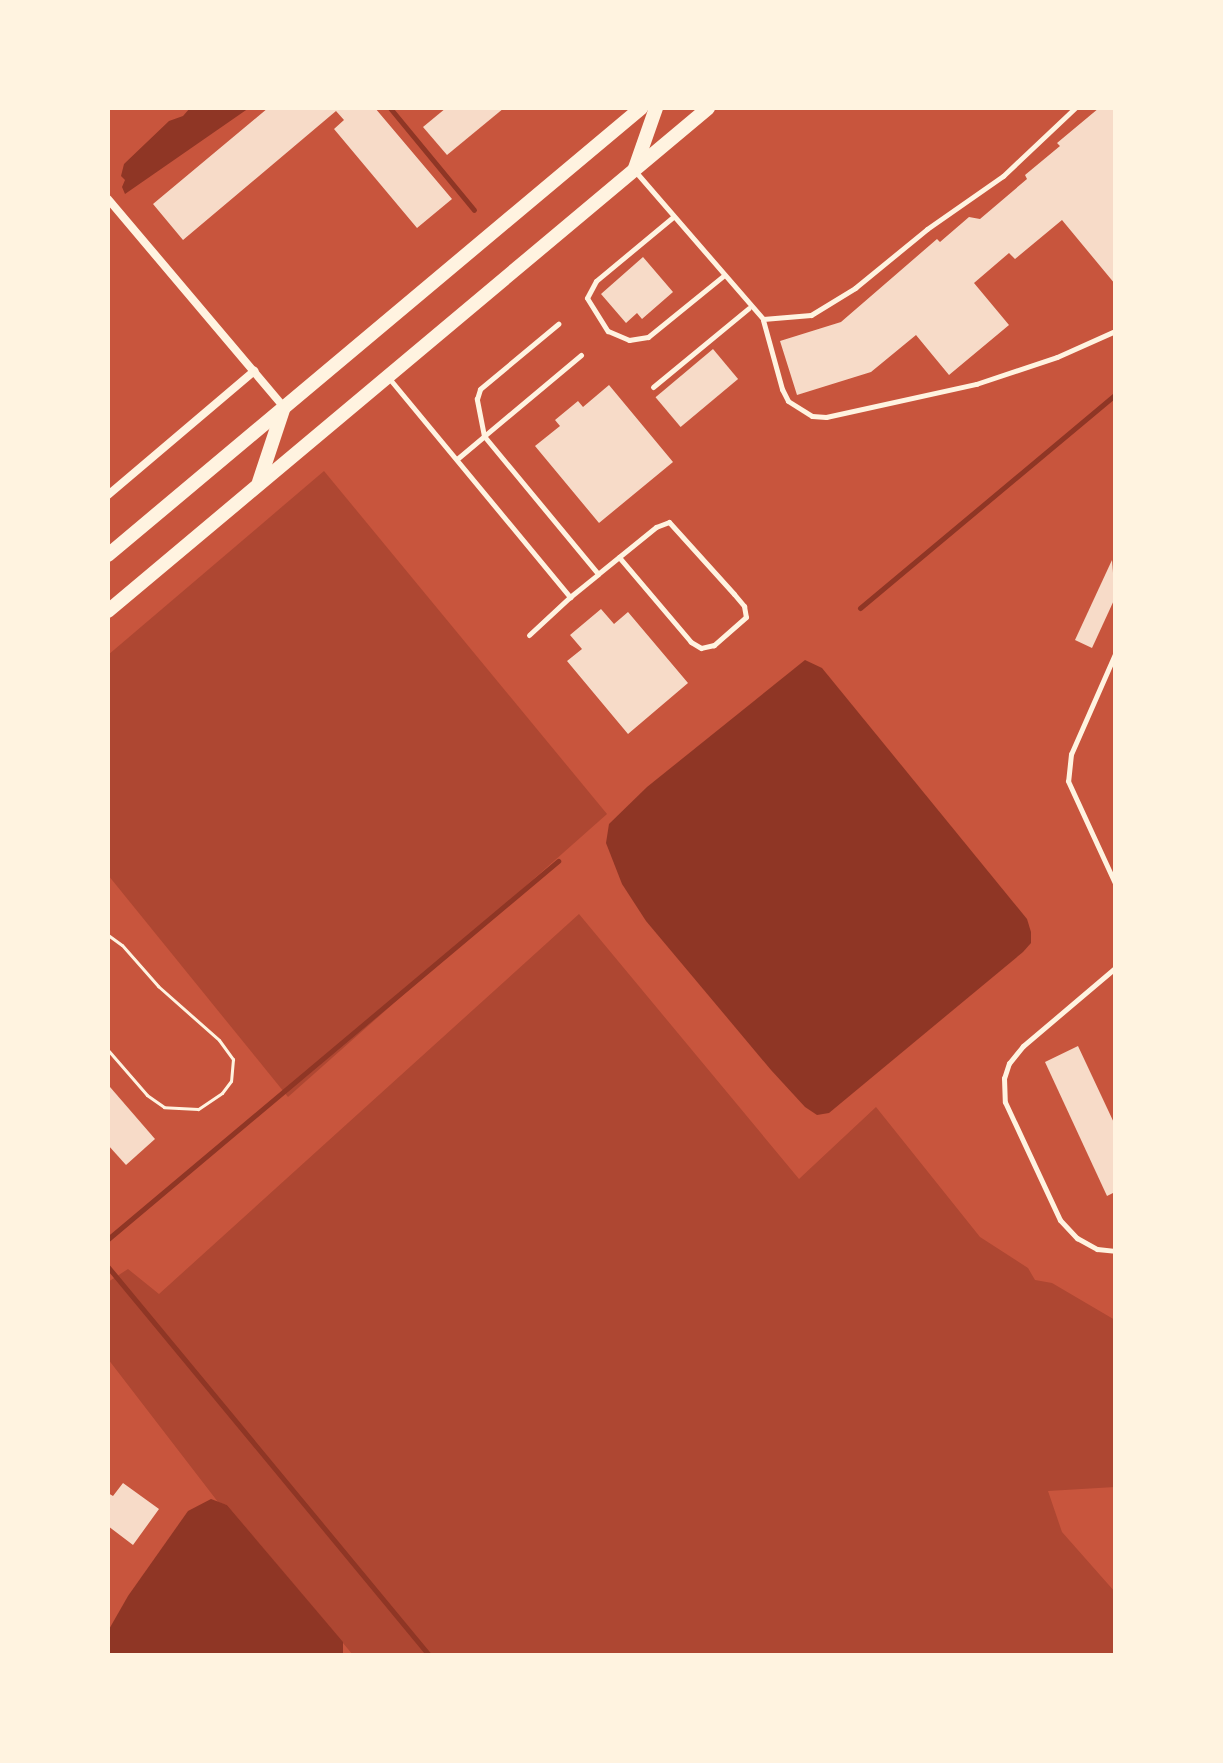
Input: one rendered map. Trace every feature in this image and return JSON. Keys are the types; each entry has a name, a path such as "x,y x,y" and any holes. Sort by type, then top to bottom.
{"main road":[{"path":"108,555 641,108"},
{"path":"634,170 656,108"},
{"path":"108,611 708,108"},
{"path":"257,486 284,407"}],"street":[{"path":"108,199 284,407"},
{"path":"108,495 254,371"}],"lane":[{"path":"763,319 811,315 855,288 927,229 1003,176 1075,108"},
{"path":"634,170 749,308 763,319 788,401 812,416 826,417 976,384 1057,357 1115,331"},
{"path":"673,217 596,281 587,298 608,331 629,340 648,337 723,276"},
{"path":"653,387 749,308"},
{"path":"558,324 480,389 477,399 484,436 598,574"},
{"path":"457,459 581,355"},
{"path":"388,377 570,597"},
{"path":"529,635 570,597 598,574 656,527 669,522 739,600 746,617 714,645 701,648 691,642 619,557"},
{"path":"1115,654 1071,754 1068,781 1115,883"},
{"path":"1115,968 1023,1046 1009,1063 1004,1078 1005,1102 1060,1220 1077,1238 1097,1249 1115,1251"}],"path":[{"path":"108,935 122,945 158,986 219,1040 233,1059 231,1081 222,1093 198,1109 164,1107 147,1095 108,1050"}],"shaded area":[{"path":"190,108 249,108 125,194 122,187 125,180 121,176 124,164 169,121 183,116"},
{"path":"324,471 607,814 288,1097 108,875 108,655"},
{"path":"805,660 822,668 1027,919 1031,932 1031,943 1023,952 829,1113 817,1115 805,1107 771,1070 646,921 622,884 606,843 609,824 647,787"},
{"path":"579,914 799,1179 876,1107 980,1237 1028,1268 1035,1280 1052,1283 1115,1320 1115,1487 1048,1491 1062,1532 1115,1592 1115,1655 353,1655 227,1505 218,1502 108,1359 108,1282 128,1269 159,1294"},
{"path":"211,1499 227,1505 343,1642 343,1655 108,1655 108,1631 128,1596 188,1511"}],"building":[{"path":"268,108 375,108 452,199 417,228 334,129 344,120 336,111 183,240 153,204"},
{"path":"446,108 504,108 447,155 423,127"},
{"path":"1099,108 1115,108 1115,284 1062,220 1015,259 1009,253 974,283 1009,325 949,375 916,335 871,372 797,395 780,341 841,322 937,239 940,242 969,217 980,219 1027,179 1025,175 1060,146 1057,143"},
{"path":"643,257 673,292 642,319 637,313 626,323 601,294"},
{"path":"713,349 738,379 681,427 656,397"},
{"path":"609,385 673,462 599,523 535,446 560,426 555,420 578,401 583,407"},
{"path":"1112,560 1115,598 1092,648 1075,640"},
{"path":"601,609 614,624 628,612 688,683 628,734 567,661 582,649 570,635"},
{"path":"1078,1046 1115,1125 1115,1192 1107,1196 1045,1062"},
{"path":"110,1087 155,1139 126,1165 108,1145"},
{"path":"123,1483 159,1509 133,1545 108,1526 108,1493 113,1496"}],"waterway":[{"path":"390,108 474,210"},
{"path":"860,608 1115,395"},
{"path":"108,1239 558,861"},
{"path":"108,1267 429,1655"}]}
